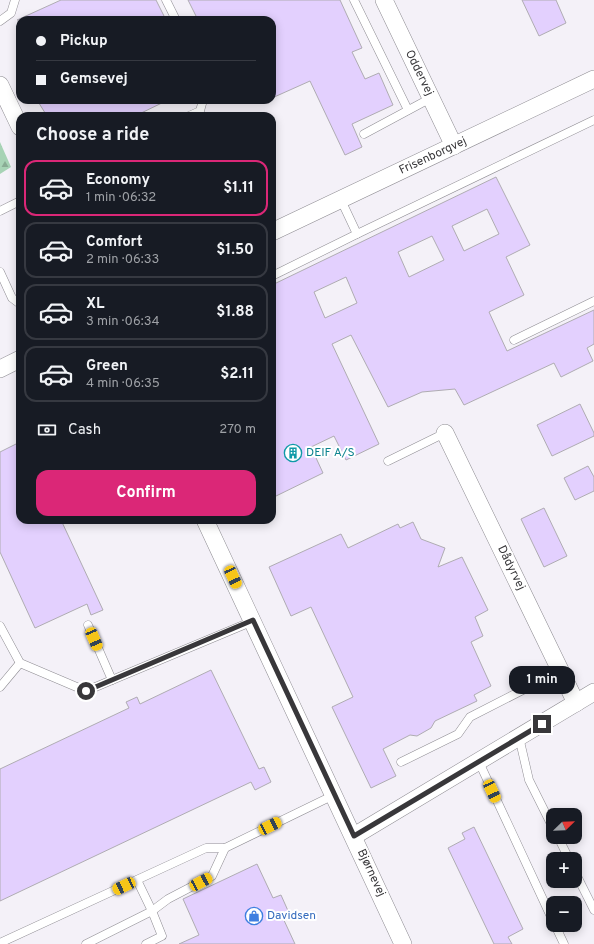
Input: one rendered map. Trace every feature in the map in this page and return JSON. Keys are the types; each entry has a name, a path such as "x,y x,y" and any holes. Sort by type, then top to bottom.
{"street":[{"name":"Oddervej","path":"384,0 454,146"},
{"name":"Frisenborgvej","path":"276,230 594,79"},
{"path":"0,85 16,119"},
{"path":"0,369 16,361"},
{"name":"Dådyrvej","path":"446,433 576,703"},
{"name":"Bjørnevej","path":"208,524 403,944"},
{"path":"354,836 594,692"}],"lane":[{"path":"0,21 11,13 15,0"},
{"path":"166,0 174,16"},
{"path":"354,0 408,110"},
{"path":"364,134 431,98"},
{"path":"276,274 594,120"},
{"path":"341,200 357,234"},
{"path":"0,210 16,203"},
{"path":"0,272 12,298 16,301"},
{"path":"514,340 594,301"},
{"path":"388,461 446,433"},
{"path":"1,631 20,663 86,691 253,620"},
{"path":"88,625 112,680"},
{"path":"0,686 20,663"},
{"path":"402,762 458,734 470,717 560,671"},
{"path":"519,737 529,780 546,814"},
{"path":"479,762 546,906"},
{"path":"0,943 206,848 225,848 334,795"},
{"path":"86,944 152,911 168,899 212,876 225,848"},
{"path":"137,880 162,936 146,944"},
{"path":"582,886 594,910"},
{"path":"558,932 564,944"}],"green space":[{"path":"0,142 11,167 0,174"}],"building":[{"path":"61,0 156,0 164,16 26,16"},
{"path":"188,0 340,0 362,48 352,52 365,79 379,73 393,105 352,124 362,147 345,155 310,81 276,96 276,16 196,16"},
{"path":"522,0 556,0 566,23 539,36"},
{"path":"40,104 160,104 143,112 44,112"},
{"path":"496,177 530,245 506,257 524,295 489,312 507,351 594,310 594,344 587,348 593,361 561,377 554,363 464,405 455,389 422,392 388,407 351,335 332,344 379,444 346,460 334,436 311,447 323,473 276,496 276,283","holes":["487,209 499,234 464,251 452,226","432,236 444,260 409,277 398,252","346,277 357,303 325,318 314,292"]},
{"path":"580,404 594,433 594,436 552,456 537,425"},
{"path":"16,444 16,524 63,524 103,610 91,615 87,604 35,628 0,552 0,452"},
{"path":"588,466 594,477 594,491 575,500 564,478"},
{"path":"544,508 567,556 544,567 521,519"},
{"path":"413,522 421,539 445,548 438,567 462,557 488,610 475,617 483,636 471,642 491,686 474,695 477,701 435,721 431,728 417,736 410,735 383,749 396,776 371,788 332,707 353,697 311,607 291,616 269,567 341,534 348,548 398,524 400,528"},
{"path":"211,670 259,769 264,767 271,782 255,790 251,782 0,901 0,769 129,708 126,702 137,697 140,704"},
{"path":"474,827 523,929 508,937 512,944 494,944 448,848 465,839 462,833"},
{"path":"257,864 273,898 281,895 289,913 282,916 295,944 179,944 199,935 183,899"}],"place":[{"name":"DEIF A/S","path":"293,453"},
{"name":"Davidsen","path":"254,916"}],"route":[{"path":"86,691 253,620 354,836 542,724"}]}
